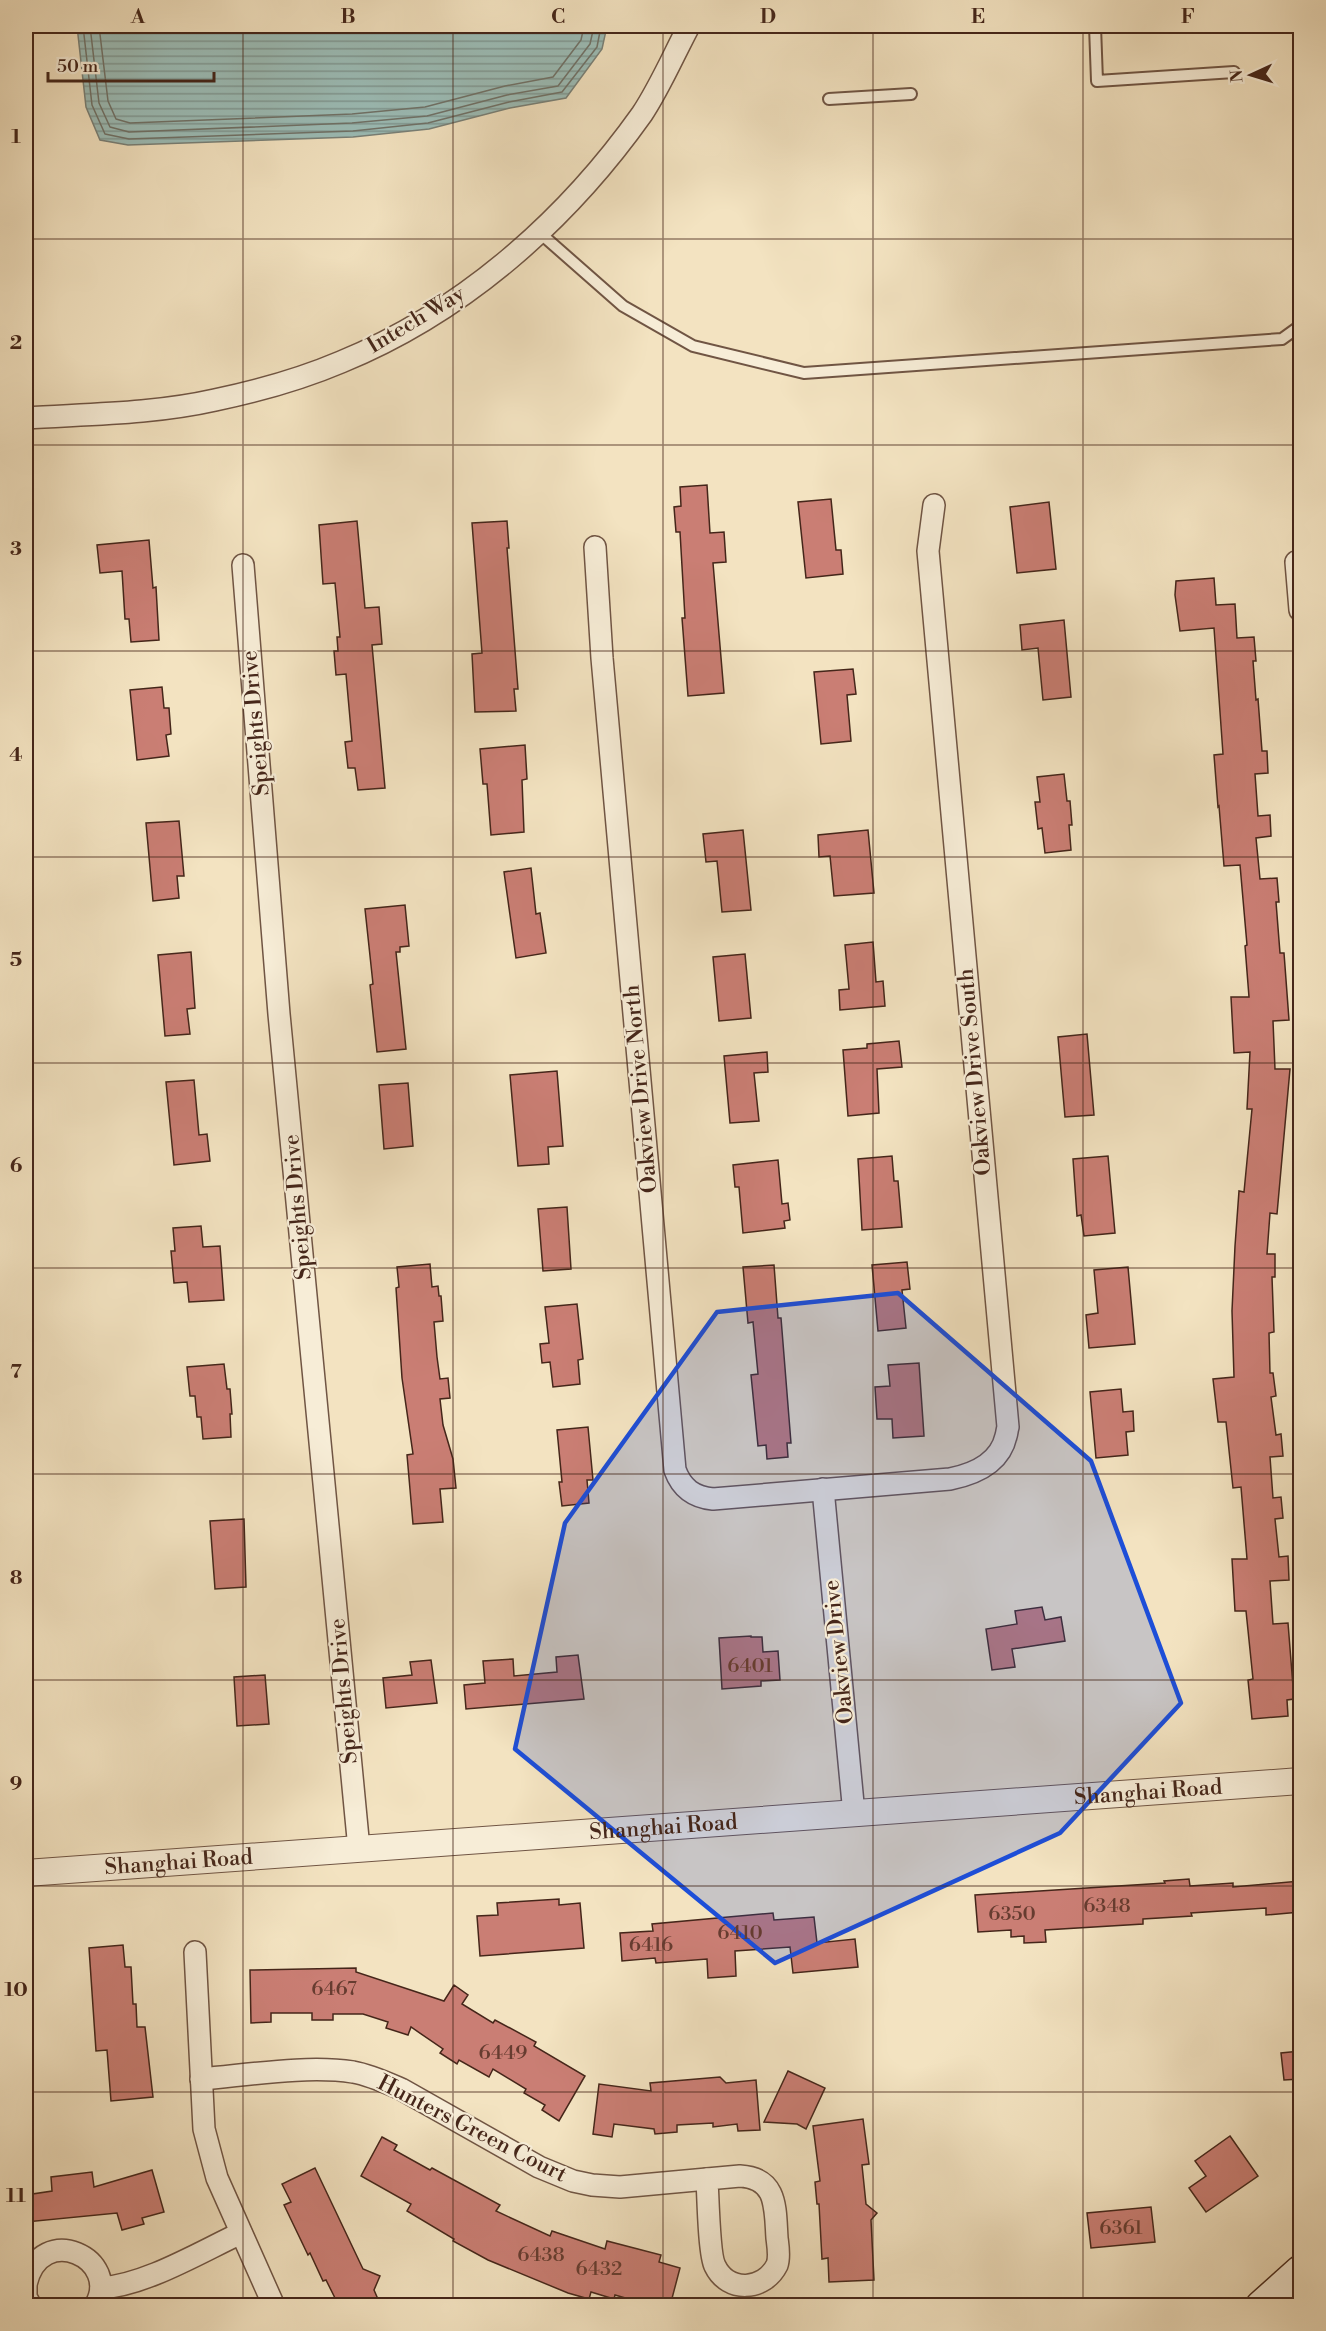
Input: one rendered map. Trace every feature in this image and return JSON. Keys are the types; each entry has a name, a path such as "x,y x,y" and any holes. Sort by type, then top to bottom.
{"main road":[{"path":"1261,2306 1300,2271"}],"street":[{"name":"Intech Way","path":"26,418 158,410 215,400 290,381 342,362 452,303 524,249 585,187 643,112 689,26"},
{"name":"Oakview Drive South","path":"822,1489 950,1479 969,1475 987,1466 997,1455 1008,1427 928,551 933,505"},
{"name":"Oakview Drive North","path":"595,547 602,658 675,1470 678,1480 693,1494 713,1499 822,1489"},
{"path":"1296,562 1300,610"},
{"name":"Speights Drive","path":"243,565 279,1014 359,1849"},
{"name":"Oakview Drive","path":"822,1489 855,1814"},
{"name":"Shanghai Road","path":"26,1873 1300,1781"},
{"path":"195,1952 201,2079 207,2144 217,2178 274,2306"},
{"name":"Hunters Green Court","path":"201,2079 319,2070 355,2072 382,2080 401,2089 539,2167 573,2181 610,2187 707,2179 750,2177 760,2181 771,2192 775,2201 778,2260 765,2280 750,2286 740,2285 730,2282 716,2268 707,2179"},
{"path":"30,2306 26,2297 28,2273 34,2263 47,2253 65,2250 77,2252 87,2258 98,2273 98,2297 241,2232"}],"lane":[{"path":"1095,26 1097,81 1234,72"},
{"path":"829,99 911,94"},
{"path":"540,232 623,306 693,346 804,373 1282,339 1300,326"}],"highlighted area":[{"path":"898,1293 1091,1461 1181,1703 1060,1833 775,1963 515,1749 565,1523 717,1312"}],"water":[{"path":"77,26 607,26 602,49 566,98 510,108 429,129 353,137 128,145 100,140 86,107"}],"building":[{"path":"707,485 710,533 724,532 726,562 713,563 724,693 688,696 682,618 685,618 680,532 676,532 674,507 681,506 680,487"},
{"path":"831,499 836,550 841,550 843,574 806,578 798,502"},
{"path":"1049,502 1056,569 1017,573 1010,507"},
{"path":"357,521 365,608 379,607 382,644 372,645 385,788 358,790 355,768 348,768 345,742 352,741 346,674 336,675 334,651 338,651 337,637 340,637 335,583 323,584 319,525"},
{"path":"507,521 518,689 514,689 516,711 475,712 472,654 482,653 472,523"},
{"path":"149,540 153,588 156,587 159,640 131,642 129,619 125,619 122,571 100,573 97,545"},
{"path":"1214,578 1216,605 1235,604 1237,638 1254,637 1256,700 1258,699 1262,751 1267,751 1268,773 1255,774 1258,816 1270,815 1271,836 1256,838 1260,879 1277,878 1279,902 1276,902 1280,953 1284,953 1289,1020 1273,1021 1275,1069 1290,1069 1277,1214 1270,1213 1267,1254 1275,1254 1275,1277 1272,1277 1274,1332 1269,1333 1270,1373 1273,1373 1276,1396 1271,1397 1276,1435 1281,1434 1283,1456 1270,1457 1273,1498 1281,1497 1283,1518 1275,1519 1279,1557 1288,1556 1289,1580 1270,1581 1273,1624 1288,1623 1294,1699 1287,1700 1288,1716 1252,1719 1248,1680 1253,1679 1246,1611 1235,1611 1232,1559 1247,1559 1241,1487 1233,1488 1226,1422 1218,1422 1213,1379 1234,1377 1232,1311 1235,1246 1239,1191 1244,1192 1252,1109 1247,1109 1250,1052 1234,1053 1231,997 1249,997 1245,946 1247,945 1240,865 1224,866 1214,755 1223,754 1214,628 1180,631 1175,595 1176,581"},
{"path":"1064,620 1071,697 1043,700 1038,648 1022,650 1020,625"},
{"path":"853,669 856,694 847,695 851,741 821,744 814,672"},
{"path":"162,687 164,708 169,708 171,734 166,735 169,756 137,760 130,690"},
{"path":"525,745 527,779 522,780 524,832 491,835 487,784 483,784 480,749"},
{"path":"1064,774 1067,801 1070,801 1071,850 1045,853 1042,828 1038,829 1035,802 1040,802 1037,777"},
{"path":"179,821 184,876 177,876 179,898 153,901 146,823"},
{"path":"743,830 751,910 722,912 717,861 706,862 703,834"},
{"path":"868,830 874,893 834,896 830,856 819,857 818,835"},
{"path":"531,868 536,914 540,913 546,953 516,958 504,872"},
{"path":"405,905 409,946 400,947 400,952 396,952 406,1049 377,1052 365,909"},
{"path":"873,942 876,982 883,981 885,1006 840,1010 839,990 849,989 845,945"},
{"path":"191,952 195,1008 187,1009 190,1034 165,1036 158,955"},
{"path":"745,954 751,1018 719,1021 713,957"},
{"path":"1087,1034 1094,1115 1065,1117 1058,1037"},
{"path":"899,1041 902,1067 877,1069 879,1113 848,1116 843,1050 867,1048 867,1044"},
{"path":"767,1052 768,1072 754,1073 759,1121 730,1123 724,1056"},
{"path":"557,1071 563,1146 548,1147 549,1164 518,1166 510,1075"},
{"path":"194,1080 199,1135 207,1134 210,1161 174,1165 166,1082"},
{"path":"408,1083 413,1146 384,1149 379,1085"},
{"path":"892,1156 894,1181 898,1181 902,1227 862,1230 858,1159"},
{"path":"1108,1156 1115,1233 1084,1236 1081,1215 1077,1216 1073,1159"},
{"path":"778,1160 782,1204 788,1203 790,1220 784,1221 785,1228 743,1233 739,1187 735,1187 733,1165"},
{"path":"567,1207 571,1269 543,1271 538,1209"},
{"path":"201,1226 203,1247 220,1246 224,1300 189,1302 187,1282 174,1283 171,1251 175,1251 173,1228"},
{"path":"907,1262 910,1289 902,1290 906,1328 878,1331 872,1265"},
{"path":"430,1264 432,1287 438,1286 439,1296 441,1296 443,1321 434,1322 437,1357 440,1379 448,1378 450,1398 440,1399 443,1425 453,1459 456,1488 440,1489 443,1522 413,1524 407,1455 413,1454 402,1378 396,1288 399,1287 397,1267"},
{"path":"774,1265 778,1318 781,1318 791,1443 787,1443 788,1457 767,1459 766,1445 758,1446 751,1375 758,1374 753,1322 748,1323 743,1267"},
{"path":"1128,1267 1135,1344 1089,1348 1086,1315 1098,1313 1094,1270"},
{"path":"577,1304 583,1359 578,1360 580,1384 553,1387 550,1362 542,1363 540,1344 549,1343 545,1307"},
{"path":"919,1363 924,1436 893,1438 892,1419 877,1419 875,1387 890,1386 888,1365"},
{"path":"224,1364 227,1389 230,1389 231,1437 203,1439 201,1417 197,1417 195,1396 190,1396 187,1367"},
{"path":"1121,1389 1123,1412 1133,1411 1134,1431 1126,1432 1128,1455 1096,1458 1090,1392"},
{"path":"588,1427 593,1480 587,1480 589,1503 562,1506 557,1430"},
{"path":"244,1519 246,1587 215,1589 210,1521"},
{"path":"1042,1607 1045,1620 1061,1617 1065,1641 1012,1649 1015,1667 992,1670 986,1629 1017,1624 1015,1611"},
{"path":"762,1637 763,1652 778,1651 780,1680 761,1681 761,1686 722,1689 719,1638"},
{"path":"578,1655 584,1699 466,1709 464,1685 485,1683 483,1661 513,1659 514,1676 557,1672 556,1657"},
{"path":"431,1660 437,1703 386,1708 383,1678 412,1675 410,1662"},
{"path":"265,1675 269,1724 237,1726 234,1677"},
{"path":"1189,1879 1190,1886 1233,1883 1233,1887 1300,1881 1300,1912 1266,1915 1266,1908 1191,1913 1192,1916 1143,1919 1143,1924 1045,1930 1046,1942 1024,1943 1024,1936 1011,1937 1011,1930 978,1932 975,1895 1165,1883 1164,1881"},
{"path":"559,1899 559,1905 580,1903 584,1948 480,1956 477,1916 498,1915 497,1903"},
{"path":"773,1913 774,1920 814,1917 817,1943 855,1939 858,1967 793,1973 790,1947 735,1951 736,1976 708,1978 707,1959 656,1963 655,1958 622,1961 620,1933 653,1931 652,1924"},
{"path":"123,1945 125,1967 131,1967 137,2027 145,2027 153,2097 111,2101 107,2050 96,2051 89,1948"},
{"path":"356,1968 356,1972 444,2001 454,1985 468,1995 462,2004 493,2023 495,2020 536,2042 534,2046 585,2076 559,2121 542,2110 545,2105 524,2093 526,2089 493,2069 489,2077 459,2060 457,2064 440,2053 443,2049 411,2027 408,2035 386,2028 388,2022 363,2014 333,2014 333,2020 312,2020 312,2013 271,2013 271,2022 251,2023 250,1970"},
{"path":"1300,2051 1300,2079 1284,2080 1281,2053"},
{"path":"788,2071 825,2088 806,2129 797,2124 764,2122"},
{"path":"720,2077 726,2083 756,2080 760,2130 738,2131 737,2124 713,2127 713,2123 677,2125 677,2132 655,2134 654,2129 614,2124 612,2137 593,2134 599,2084 651,2091 650,2083"},
{"path":"863,2119 869,2164 862,2165 866,2204 877,2213 871,2220 874,2280 829,2282 828,2258 822,2259 819,2204 817,2204 815,2182 820,2181 813,2126"},
{"path":"1230,2136 1258,2176 1206,2212 1189,2188 1206,2176 1195,2161"},
{"path":"382,2137 397,2145 394,2150 500,2205 496,2211 550,2236 552,2231 605,2249 607,2241 661,2255 659,2262 680,2268 670,2306 653,2306 615,2295 614,2299 591,2292 589,2299 568,2293 488,2260 453,2241 454,2239 407,2211 411,2204 361,2176"},
{"path":"315,2168 363,2269 380,2276 374,2290 381,2306 339,2306 326,2280 323,2281 310,2253 308,2255 284,2205 291,2202 282,2184"},
{"path":"152,2170 164,2212 142,2218 144,2224 122,2230 117,2213 26,2222 26,2195 52,2191 51,2177 92,2172 94,2187"},
{"path":"1151,2207 1155,2242 1091,2248 1087,2213"}]}
